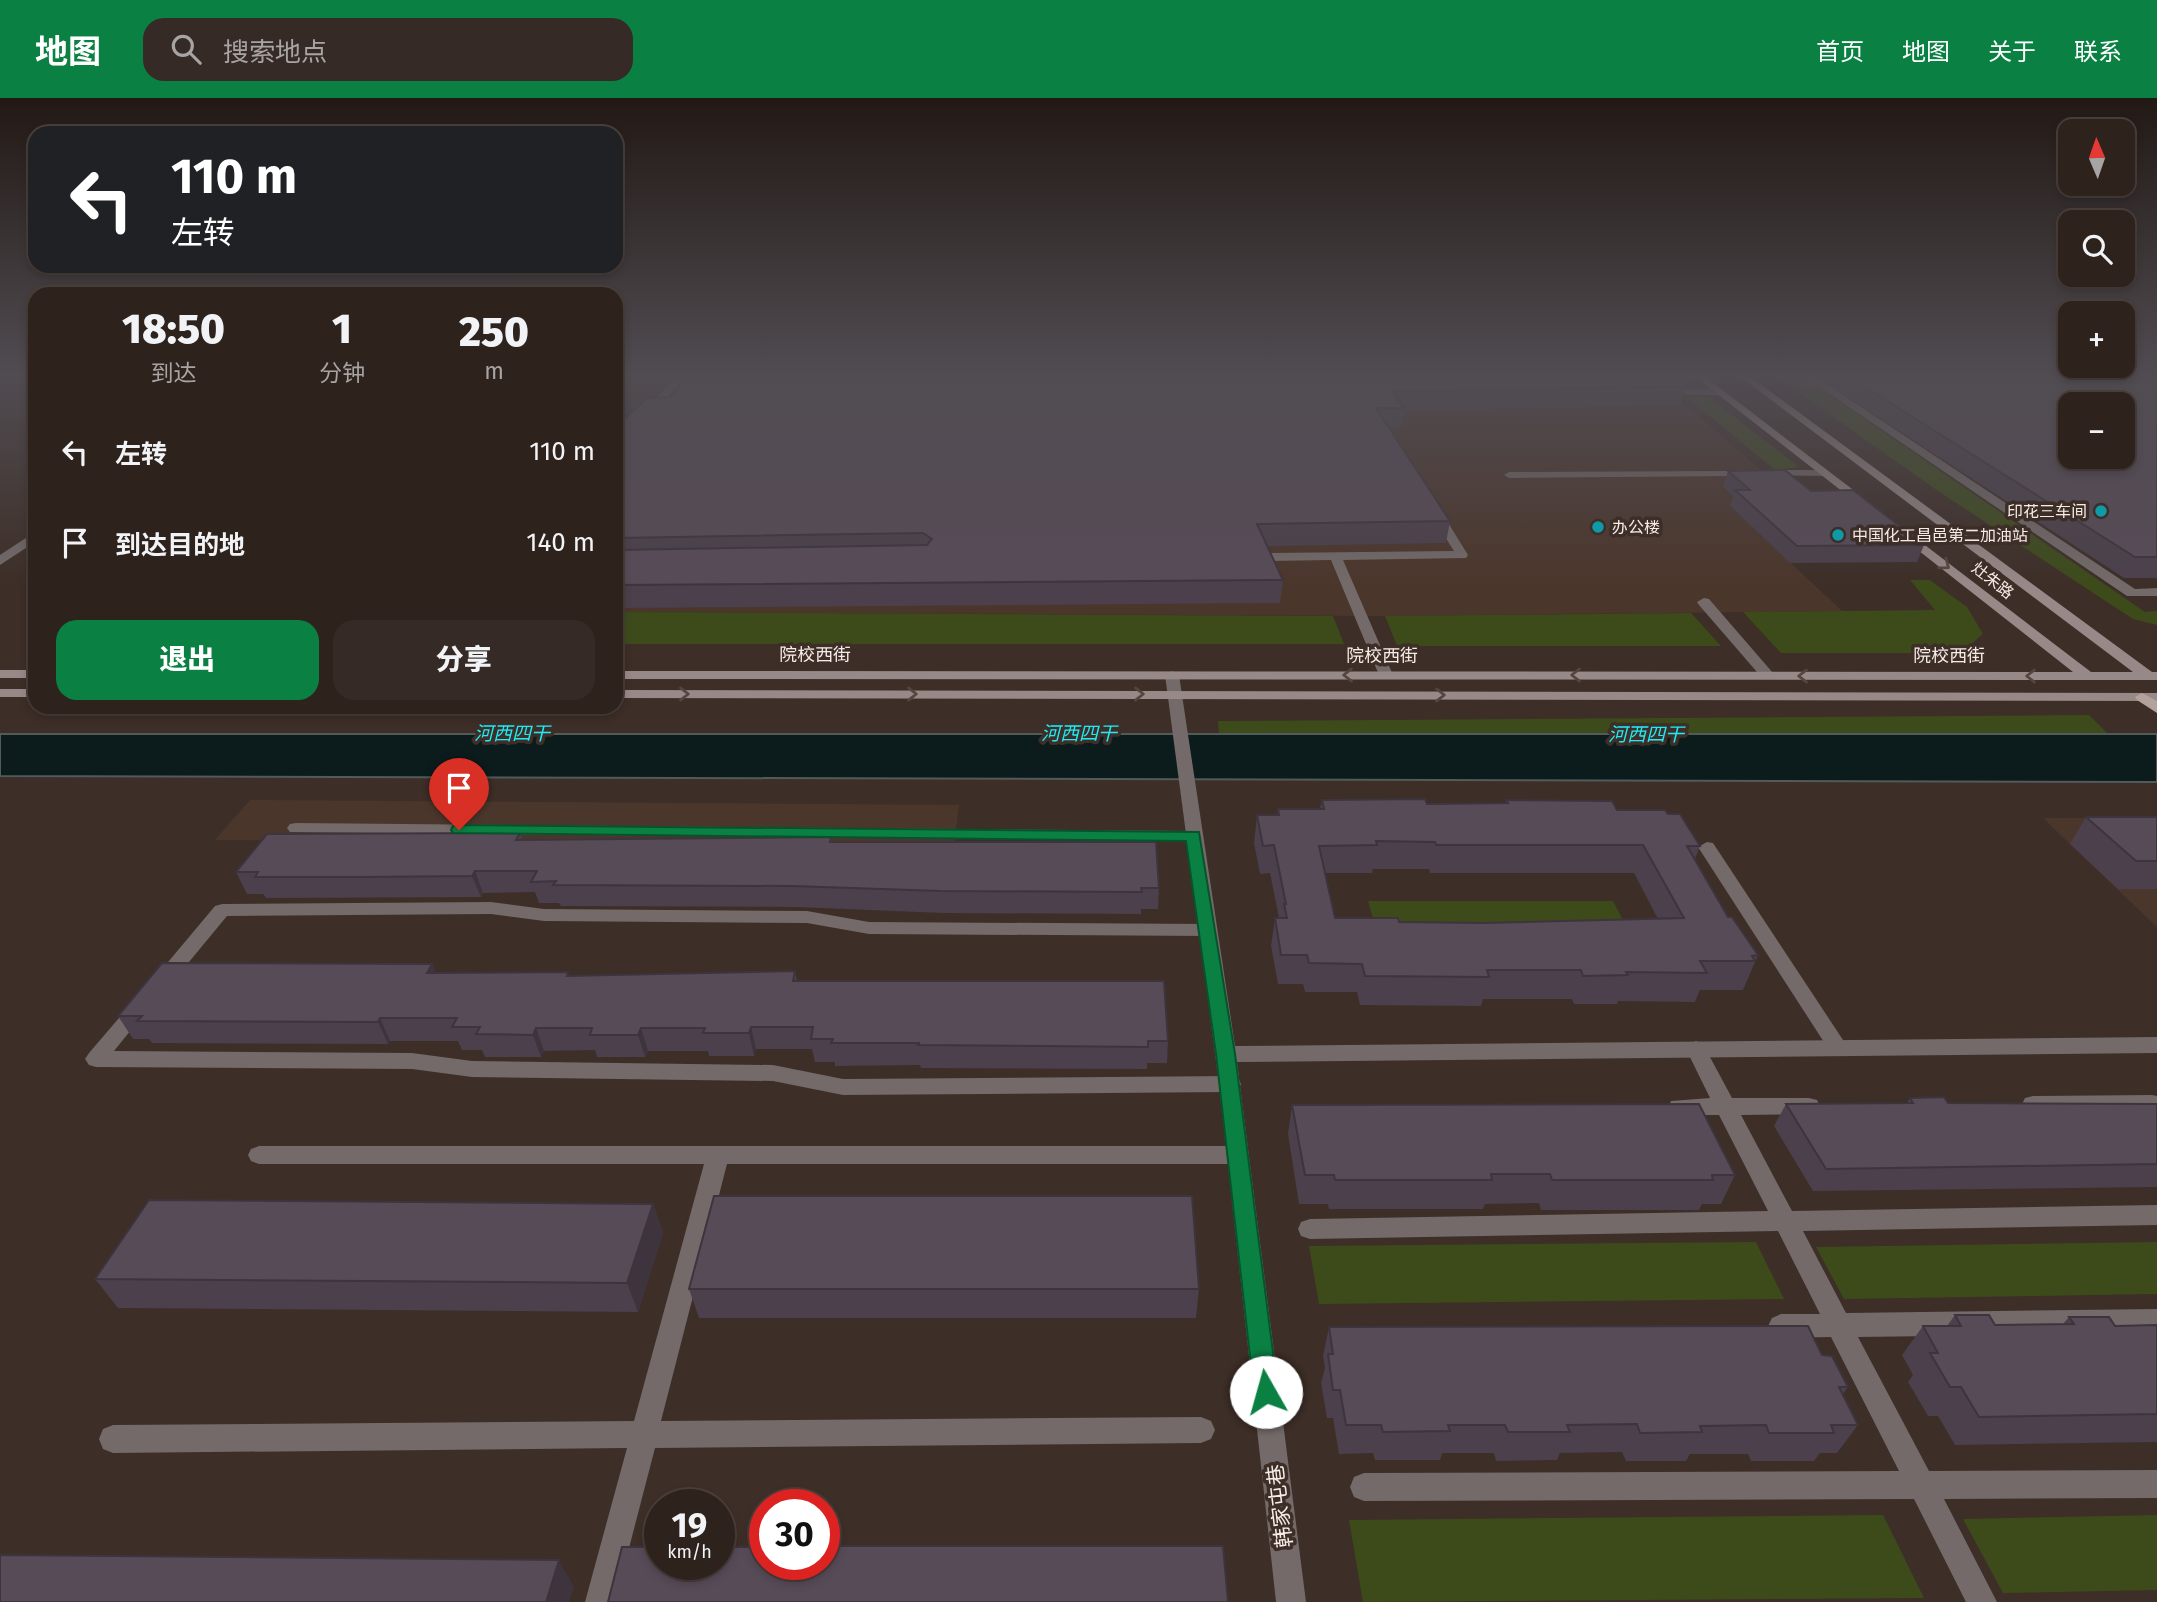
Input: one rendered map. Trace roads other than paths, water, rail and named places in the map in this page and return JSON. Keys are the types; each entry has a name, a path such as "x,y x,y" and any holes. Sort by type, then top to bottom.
{"main road":[{"path":"1788,445 1871,509"},
{"name":"灶朱路","path":"1837,445 2154,678"},
{"name":"灶朱路","path":"1891,524 2087,676 2149,697"},
{"path":"0,674 28,674"},
{"name":"院校西街","path":"623,675 2154,678"},
{"path":"0,693 28,693"},
{"path":"623,694 2149,697 2157,708"}],"street":[{"path":"1912,445 2132,593 2157,592"},
{"path":"1767,473 1825,473"},
{"path":"1509,475 1731,474"},
{"path":"1268,557 1462,555 1428,499"},
{"path":"0,561 28,541"},
{"path":"1336,556 1386,675"},
{"path":"1704,602 1768,676"},
{"path":"1172,675 1172,694"},
{"name":"韩家屯巷","path":"1172,694 1230,1084 1291,1602"},
{"path":"296,828 1193,836"},
{"path":"1707,847 1838,1048"},
{"path":"1207,930 869,928 807,918 544,915 491,908 222,910 96,1059 412,1061 472,1069 773,1073 843,1087 1230,1084"},
{"path":"1226,1054 2157,1045"},
{"path":"1696,1049 1982,1602"},
{"path":"2015,1104 2152,1103"},
{"path":"1658,1107 1836,1105"},
{"path":"259,1155 1238,1155"},
{"path":"600,1602 718,1155"},
{"path":"1310,1229 2157,1215"},
{"path":"1756,1326 2157,1321"},
{"path":"113,1439 1202,1430"},
{"path":"1364,1487 2157,1484"}],"water":[{"name":"河西四干","path":"0,734 2157,734 2157,782 0,776"}],"place":[{"name":"印花三车间","path":"2101,511"},
{"name":"办公楼","path":"1598,527"},
{"name":"中国化工昌邑第二加油站","path":"1838,535"}]}
